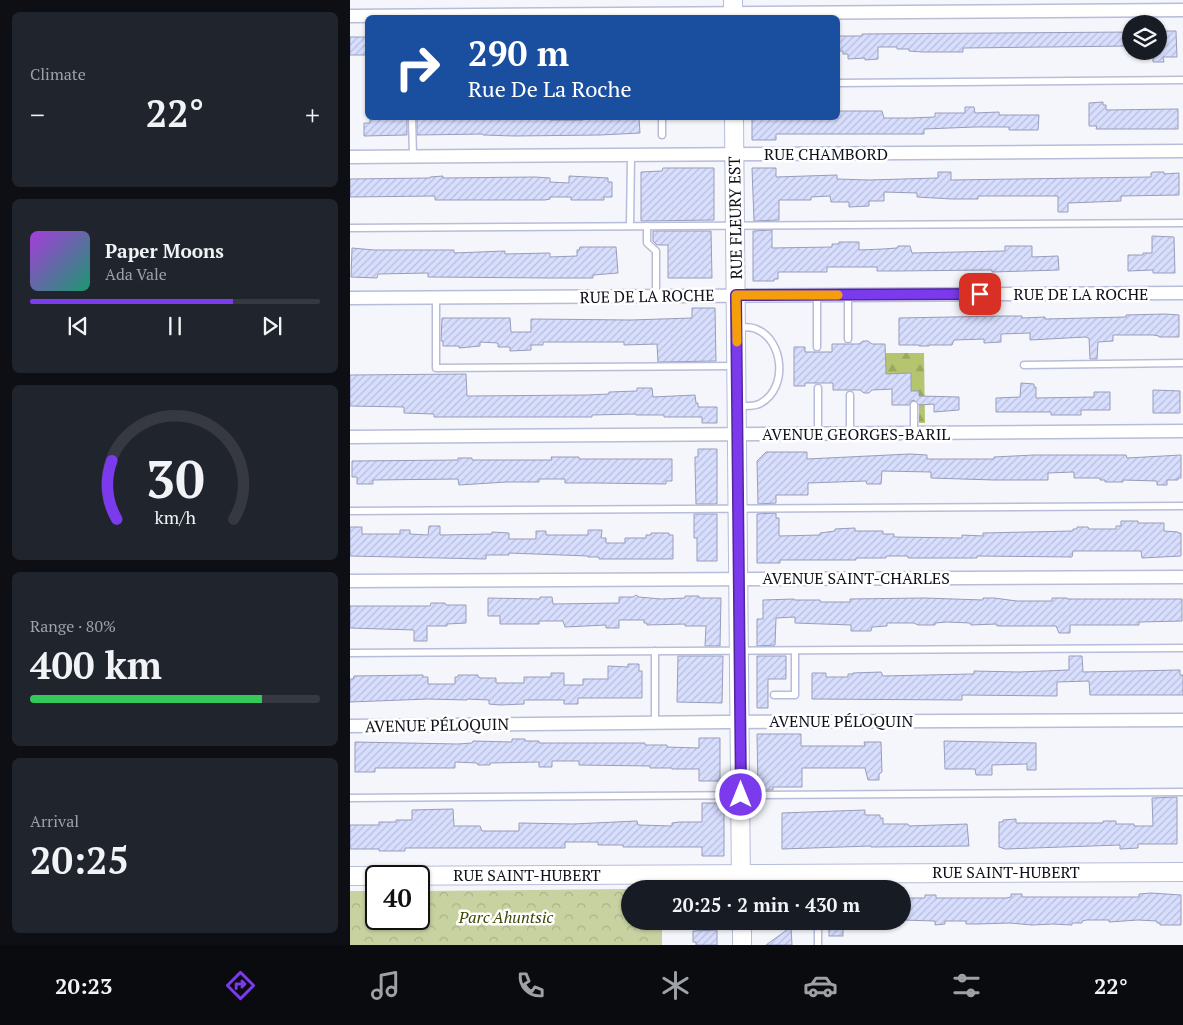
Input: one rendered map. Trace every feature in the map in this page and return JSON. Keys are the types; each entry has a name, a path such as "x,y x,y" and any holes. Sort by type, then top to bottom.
{"main road":[{"name":"RUE FLEURY EST","path":"734,120 741,880"},
{"name":"RUE SAINT-HUBERT","path":"859,880 1183,872"},
{"name":"RUE SAINT-HUBERT","path":"350,876 663,880"},
{"path":"742,930 742,945"}],"street":[{"path":"466,15 733,10 1183,10"},
{"path":"350,16 365,16"},
{"name":"RUE CHAMBORD","path":"350,157 1183,151"},
{"name":"RUE DE LA ROCHE","path":"350,298 1183,293"},
{"name":"AVENUE GEORGES-BARIL","path":"350,437 1183,431"},
{"name":"AVENUE SAINT-CHARLES","path":"350,581 1183,577"},
{"name":"AVENUE PÉLOQUIN","path":"350,726 655,722 1183,720"}],"lane":[{"path":"840,83 1183,80"},
{"path":"412,120 413,156"},
{"path":"662,120 662,136"},
{"path":"630,226 631,156"},
{"path":"350,228 1183,223"},
{"path":"647,226 647,243 656,251 656,296"},
{"path":"848,294 848,340"},
{"path":"817,295 817,347"},
{"path":"436,298 436,368 737,366"},
{"path":"736,327 755,328 768,338 777,353 779,368 777,383 766,400 756,405 737,406"},
{"path":"1024,364 1183,363"},
{"path":"818,388 818,434"},
{"path":"850,395 850,434"},
{"path":"914,405 914,433"},
{"path":"350,511 1183,506"},
{"path":"350,653 1183,648"},
{"path":"655,651 655,722"},
{"path":"774,695 795,695 795,651"},
{"path":"350,798 1183,792"},
{"path":"818,930 818,945"}],"green space":[{"path":"886,353 924,353 925,423 919,423 919,391 911,391 911,374 886,374"},
{"name":"Parc Ahuntsic","path":"621,889 621,930 662,930 662,945 350,945 350,891 365,891 365,930 430,930 430,891"}],"building":[{"path":"1167,31 1176,31 1177,57 1167,57"},
{"path":"1122,32 1122,46 963,48 963,52 923,52 897,49 897,47 878,47 878,59 848,59 848,54 843,54 843,51 840,51 840,36 862,36 862,34"},
{"path":"350,37 365,37 365,55 350,55"},
{"path":"1153,60 1164,60 1164,62 1153,62"},
{"path":"1103,102 1103,105 1106,105 1106,110 1178,109 1178,129 1096,129 1097,126 1089,126 1089,103"},
{"path":"965,107 974,107 975,113 999,112 999,115 1039,115 1038,130 1009,130 1009,127 975,127 924,129 924,134 776,134 776,140 752,140 752,120 840,120 840,111 882,111 884,118 935,117 935,113 965,113"},
{"path":"370,120 407,120 407,135 364,136 364,123 370,123"},
{"path":"417,120 639,120 640,133 515,136 483,134 417,135"},
{"path":"663,168 714,168 714,220 641,221 641,172 662,171"},
{"path":"752,168 776,168 776,177 837,175 837,179 869,180 938,178 938,172 951,172 951,180 1151,177 1153,172 1164,172 1164,174 1179,173 1179,195 1121,196 1121,201 1068,203 1068,212 1058,212 1058,196 978,196 978,199 952,199 917,197 917,193 884,192 884,201 869,201 869,206 849,207 849,202 831,202 830,196 811,197 811,200 779,200 779,220 754,221"},
{"path":"443,176 443,178 535,177 550,178 550,182 569,183 569,176 608,178 608,182 612,182 612,197 604,197 604,200 571,200 571,197 550,197 550,199 545,200 435,200 435,196 350,197 350,179 430,178"},
{"path":"772,230 772,248 832,247 832,244 839,244 839,242 859,242 859,250 910,246 912,253 1005,251 1005,246 1032,246 1032,257 1058,256 1059,270 992,272 992,270 877,271 877,267 827,267 827,272 778,272 778,279 774,279 774,281 753,281 753,231"},
{"path":"653,231 711,231 712,278 668,278 668,245 657,245 653,241"},
{"path":"1152,236 1174,237 1175,273 1153,273 1153,270 1128,271 1128,255 1152,253"},
{"path":"580,247 616,247 618,273 593,275 593,278 428,277 428,273 378,274 377,278 351,277 352,248 374,250 454,250 454,253 505,251 505,254 550,253 550,257 577,256 577,250"},
{"path":"692,308 715,308 716,361 658,362 657,344 624,345 624,342 543,342 543,345 531,345 531,350 510,351 510,347 498,347 498,343 480,342 480,346 459,348 459,346 443,346 443,341 441,341 442,318 510,318 511,332 531,332 531,319 631,320 692,318"},
{"path":"1179,315 1179,337 1113,335 1113,341 1098,342 1097,359 1090,359 1089,338 1030,340 1030,333 1001,334 1001,342 984,343 984,339 954,340 952,345 899,345 899,318 1022,316 1022,318 1045,317 1045,319"},
{"path":"863,341 868,341 872,344 885,344 886,374 911,373 911,391 919,391 919,396 959,397 959,410 934,412 934,404 919,405 914,400 909,405 892,405 892,389 872,390 869,393 864,393 860,390 833,390 833,383 805,383 805,386 794,386 794,347 805,347 805,352 832,352 832,344 859,344"},
{"path":"466,374 467,396 609,394 609,392 637,391 637,388 652,388 653,397 695,395 698,407 717,407 717,423 702,423 702,417 664,417 664,415 636,414 592,415 592,417 434,417 434,414 404,413 404,407 350,406 350,375"},
{"path":"1021,383 1034,384 1034,387 1036,387 1036,398 1094,397 1094,392 1110,392 1110,410 1081,410 1081,415 1051,415 1051,412 996,412 996,398 1020,397"},
{"path":"1153,390 1180,391 1180,413 1153,413"},
{"path":"698,449 717,449 717,504 696,504 695,457 698,457"},
{"path":"766,452 807,452 807,459 910,454 927,455 927,459 994,459 994,457 1034,455 1126,455 1127,458 1181,455 1181,478 1178,478 1178,480 1167,480 1167,485 1157,485 1157,481 1123,480 1123,482 1105,482 1105,480 1100,480 1100,478 1074,478 1074,472 1048,473 1048,480 994,480 931,478 931,472 882,471 881,484 867,484 866,481 808,483 808,495 776,495 776,503 758,504 757,461"},
{"path":"551,457 579,457 579,459 672,459 672,481 666,481 666,484 565,483 565,479 539,479 539,482 459,485 458,479 373,480 373,484 357,484 357,477 352,477 352,461 458,460 458,458 472,458 472,460 552,460"},
{"path":"776,513 776,518 779,518 779,536 820,535 820,533 835,531 835,529 855,528 855,531 883,531 883,534 894,534 894,537 962,538 962,535 983,536 983,533 1073,531 1077,527 1116,529 1116,526 1121,526 1121,521 1164,523 1164,531 1181,533 1181,556 1142,558 1141,551 1073,551 1072,557 977,556 977,558 908,558 908,556 886,556 886,558 856,558 856,560 780,560 780,563 757,563 757,514"},
{"path":"694,514 717,514 717,561 697,561 697,538 694,538"},
{"path":"429,526 440,526 440,535 492,534 492,532 509,533 509,539 536,539 536,531 546,531 546,535 588,535 588,530 602,530 601,538 606,538 606,543 625,543 625,538 646,538 646,535 651,535 651,533 669,533 669,535 673,535 673,559 599,559 599,557 588,556 509,553 509,555 486,555 486,559 350,556 350,527 362,527 362,534 400,534 400,530 410,530 410,534 428,535"},
{"path":"636,595 639,597 661,599 685,598 685,596 721,598 720,646 705,646 706,626 685,626 685,624 647,625 647,623 644,623 644,620 619,620 619,628 606,628 606,625 565,627 563,621 539,621 539,624 500,624 500,616 488,616 488,598 540,599 540,597 552,597 553,604 619,603 619,597 633,597"},
{"path":"924,598 983,600 983,598 994,598 1017,601 1052,601 1052,598 1182,599 1182,621 1139,622 1139,625 1070,625 1070,633 1059,633 1056,626 997,626 997,624 971,625 970,623 947,622 935,623 935,625 887,623 887,626 872,627 871,631 851,631 851,625 795,623 795,617 776,618 775,645 757,646 757,619 763,619 763,600 794,599 820,600 821,602 850,602 850,599"},
{"path":"431,603 466,605 466,623 447,624 447,626 427,626 427,641 414,641 414,630 350,628 350,606 430,606"},
{"path":"678,656 723,656 722,703 677,702"},
{"path":"757,656 786,656 786,679 768,679 768,708 757,708"},
{"path":"1069,656 1082,656 1083,672 1180,670 1180,675 1183,675 1183,695 1090,695 1089,681 1057,682 1057,696 962,695 962,700 812,699 812,673 826,673 826,677 848,677 848,674 853,673 881,672 883,676 974,674 974,671 1069,670"},
{"path":"628,664 639,664 639,671 642,671 642,698 578,698 578,704 564,704 564,700 524,700 524,704 500,705 489,704 489,700 467,699 350,702 350,679 353,679 354,676 423,675 423,677 428,677 428,684 455,684 455,677 458,677 458,675 478,675 481,678 496,678 496,683 524,683 524,677 551,677 551,673 564,673 564,685 583,685 583,679 608,679 608,666 628,667"},
{"path":"757,734 801,734 801,746 865,746 864,742 881,742 882,772 879,774 879,780 868,780 865,768 802,768 802,787 773,787 773,790 758,790"},
{"path":"699,738 720,738 720,781 699,781 699,769 579,765 579,761 552,761 552,767 539,767 539,762 478,765 477,763 455,762 455,768 375,768 375,772 355,772 355,742 458,744 472,743 473,741 512,742 512,739 525,739 525,741 539,741 539,743 645,743 645,745 699,748"},
{"path":"944,741 1036,743 1036,770 1027,770 1027,764 992,765 992,775 976,775 975,769 945,769"},
{"path":"1177,797 1177,844 1138,844 1138,848 1120,849 1120,845 1005,849 999,847 999,822 1003,822 1003,820 1016,819 1016,823 1103,823 1103,821 1116,821 1116,824 1153,826 1152,798"},
{"path":"702,803 724,803 724,856 702,856 702,847 623,847 623,845 598,845 598,842 565,842 565,848 405,848 405,851 350,849 350,825 379,825 379,822 412,820 412,810 453,809 454,826 480,826 482,831 519,831 519,823 573,824 637,821 638,825 672,826 672,823 679,822 702,822"},
{"path":"865,810 865,815 880,815 880,818 883,818 883,824 908,824 909,826 967,824 969,846 871,846 782,849 782,813"},
{"path":"1011,894 1022,894 1022,897 1139,897 1139,894 1181,895 1181,925 1160,925 1157,921 1109,922 1109,920 1087,920 1082,921 1082,923 1072,923 1072,925 966,924 966,921 945,921 945,924 935,925 935,921 911,920 911,898 925,898 925,895 936,895 936,898 1006,898 1011,897"},
{"path":"717,930 717,945 696,945 696,942 693,942 693,931"},
{"path":"787,930 791,930 792,945 766,945"},
{"path":"829,930 843,930 843,936 829,936"}],"slow traffic":[{"path":"737,342 736,295 838,295"}],"route":[{"path":"741,795 736,295 980,294"}]}
